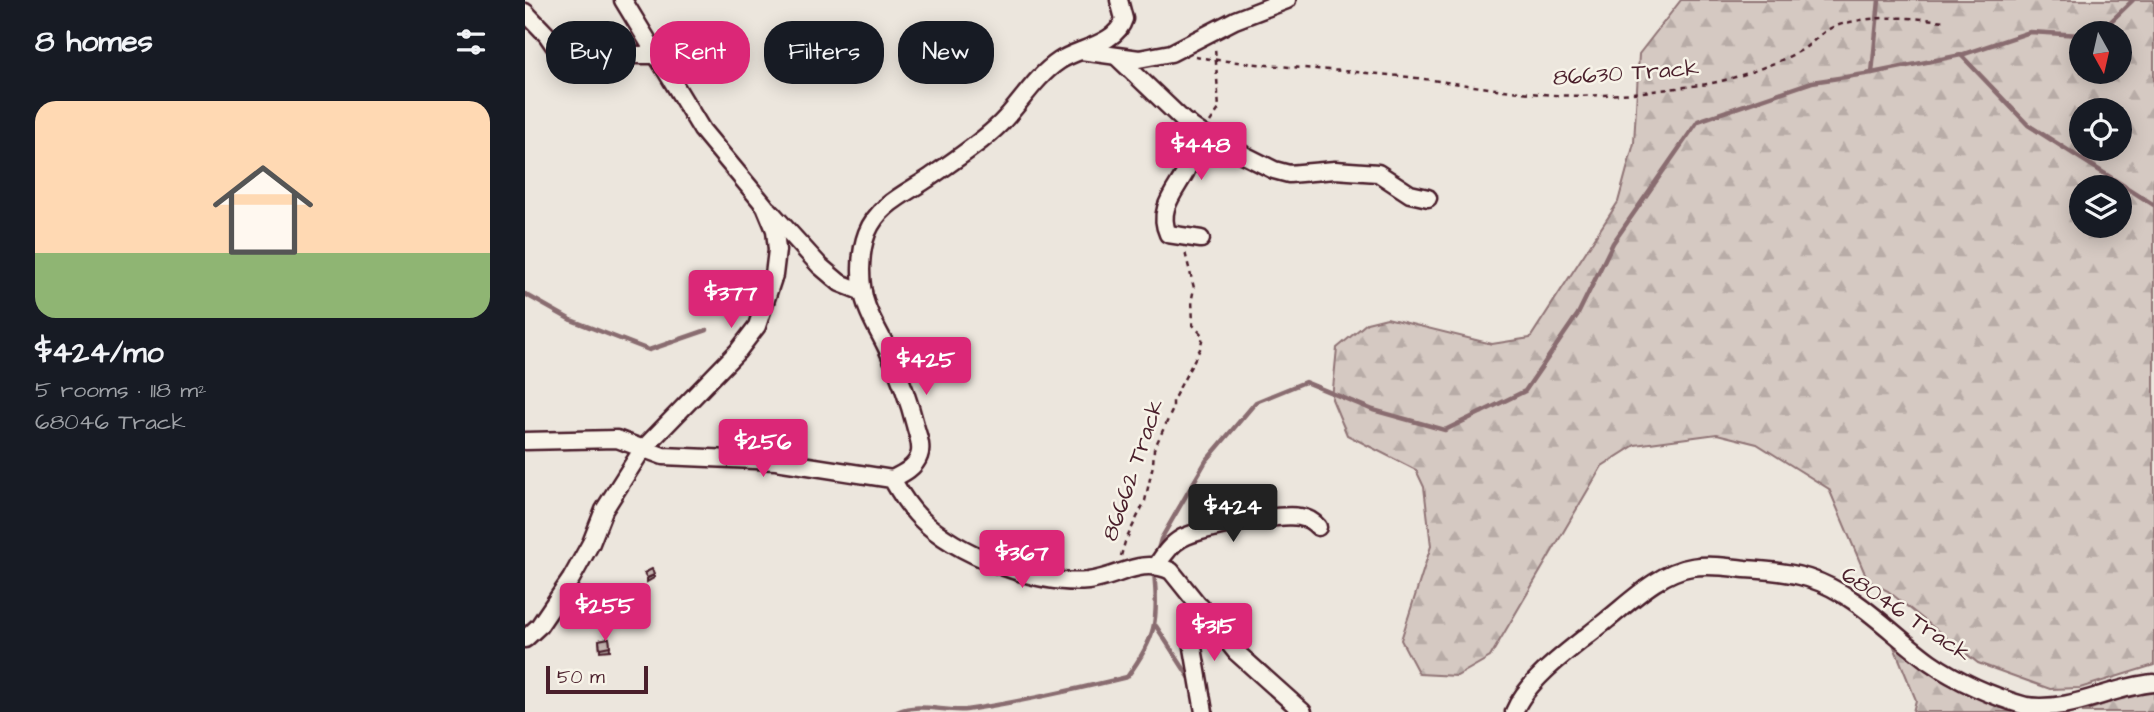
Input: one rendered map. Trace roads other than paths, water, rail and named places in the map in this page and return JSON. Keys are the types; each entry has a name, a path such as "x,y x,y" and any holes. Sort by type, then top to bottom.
{"street":[{"path":"623,0 650,46"},
{"path":"525,441 617,439 663,456 776,461 892,479 913,466 919,458 920,444 890,354 863,292 863,252 867,234 876,216 895,198 947,166 1001,123 1050,67 1069,55 1108,38 1122,26 1124,19 1119,0"},
{"path":"1081,51 1139,59 1171,53 1217,29 1287,0"},
{"path":"525,12 547,35 562,57 572,64 591,67 634,55 650,55"},
{"path":"1118,58 1204,135 1274,170 1289,174 1335,170 1370,172 1389,178 1410,194 1428,198"},
{"path":"673,84 702,130 765,206 840,284 863,292"},
{"path":"1189,124 1191,140 1188,164 1170,195 1165,209 1165,228 1168,234 1201,239"},
{"path":"525,639 538,626 571,579 591,543 604,510 642,450 730,360 757,326 775,275 775,230 765,206"},
{"path":"892,479 912,509 930,527 988,561 1054,580 1084,581 1107,578 1135,568 1157,565 1171,571 1236,652 1303,712"},
{"path":"1157,565 1172,544 1195,533 1278,517 1297,516 1313,521 1318,527"},
{"name":"68046 Track","path":"1514,712 1532,684 1636,596 1665,577 1693,566 1779,571 1810,578 1861,606 1932,663 1976,686 2025,706 2063,710 2134,686 2154,683"},
{"path":"1201,607 1194,617 1191,630 1204,712"}],"waterway":[{"path":"1872,73 1879,0"},
{"path":"2111,21 2133,0"},
{"path":"1157,553 1161,539 1206,461 1256,402 1305,382 1373,410 1445,430 1525,391 1578,314 1613,243 1698,121 1812,82 1961,55 2030,32 2069,34"},
{"path":"1961,55 2028,125 2154,205"},
{"path":"525,294 571,320 649,350 707,330"},
{"path":"897,712 914,708 966,710 1127,677 1144,651 1153,628 1156,603 1154,572"},
{"path":"1156,626 1193,683"}]}
